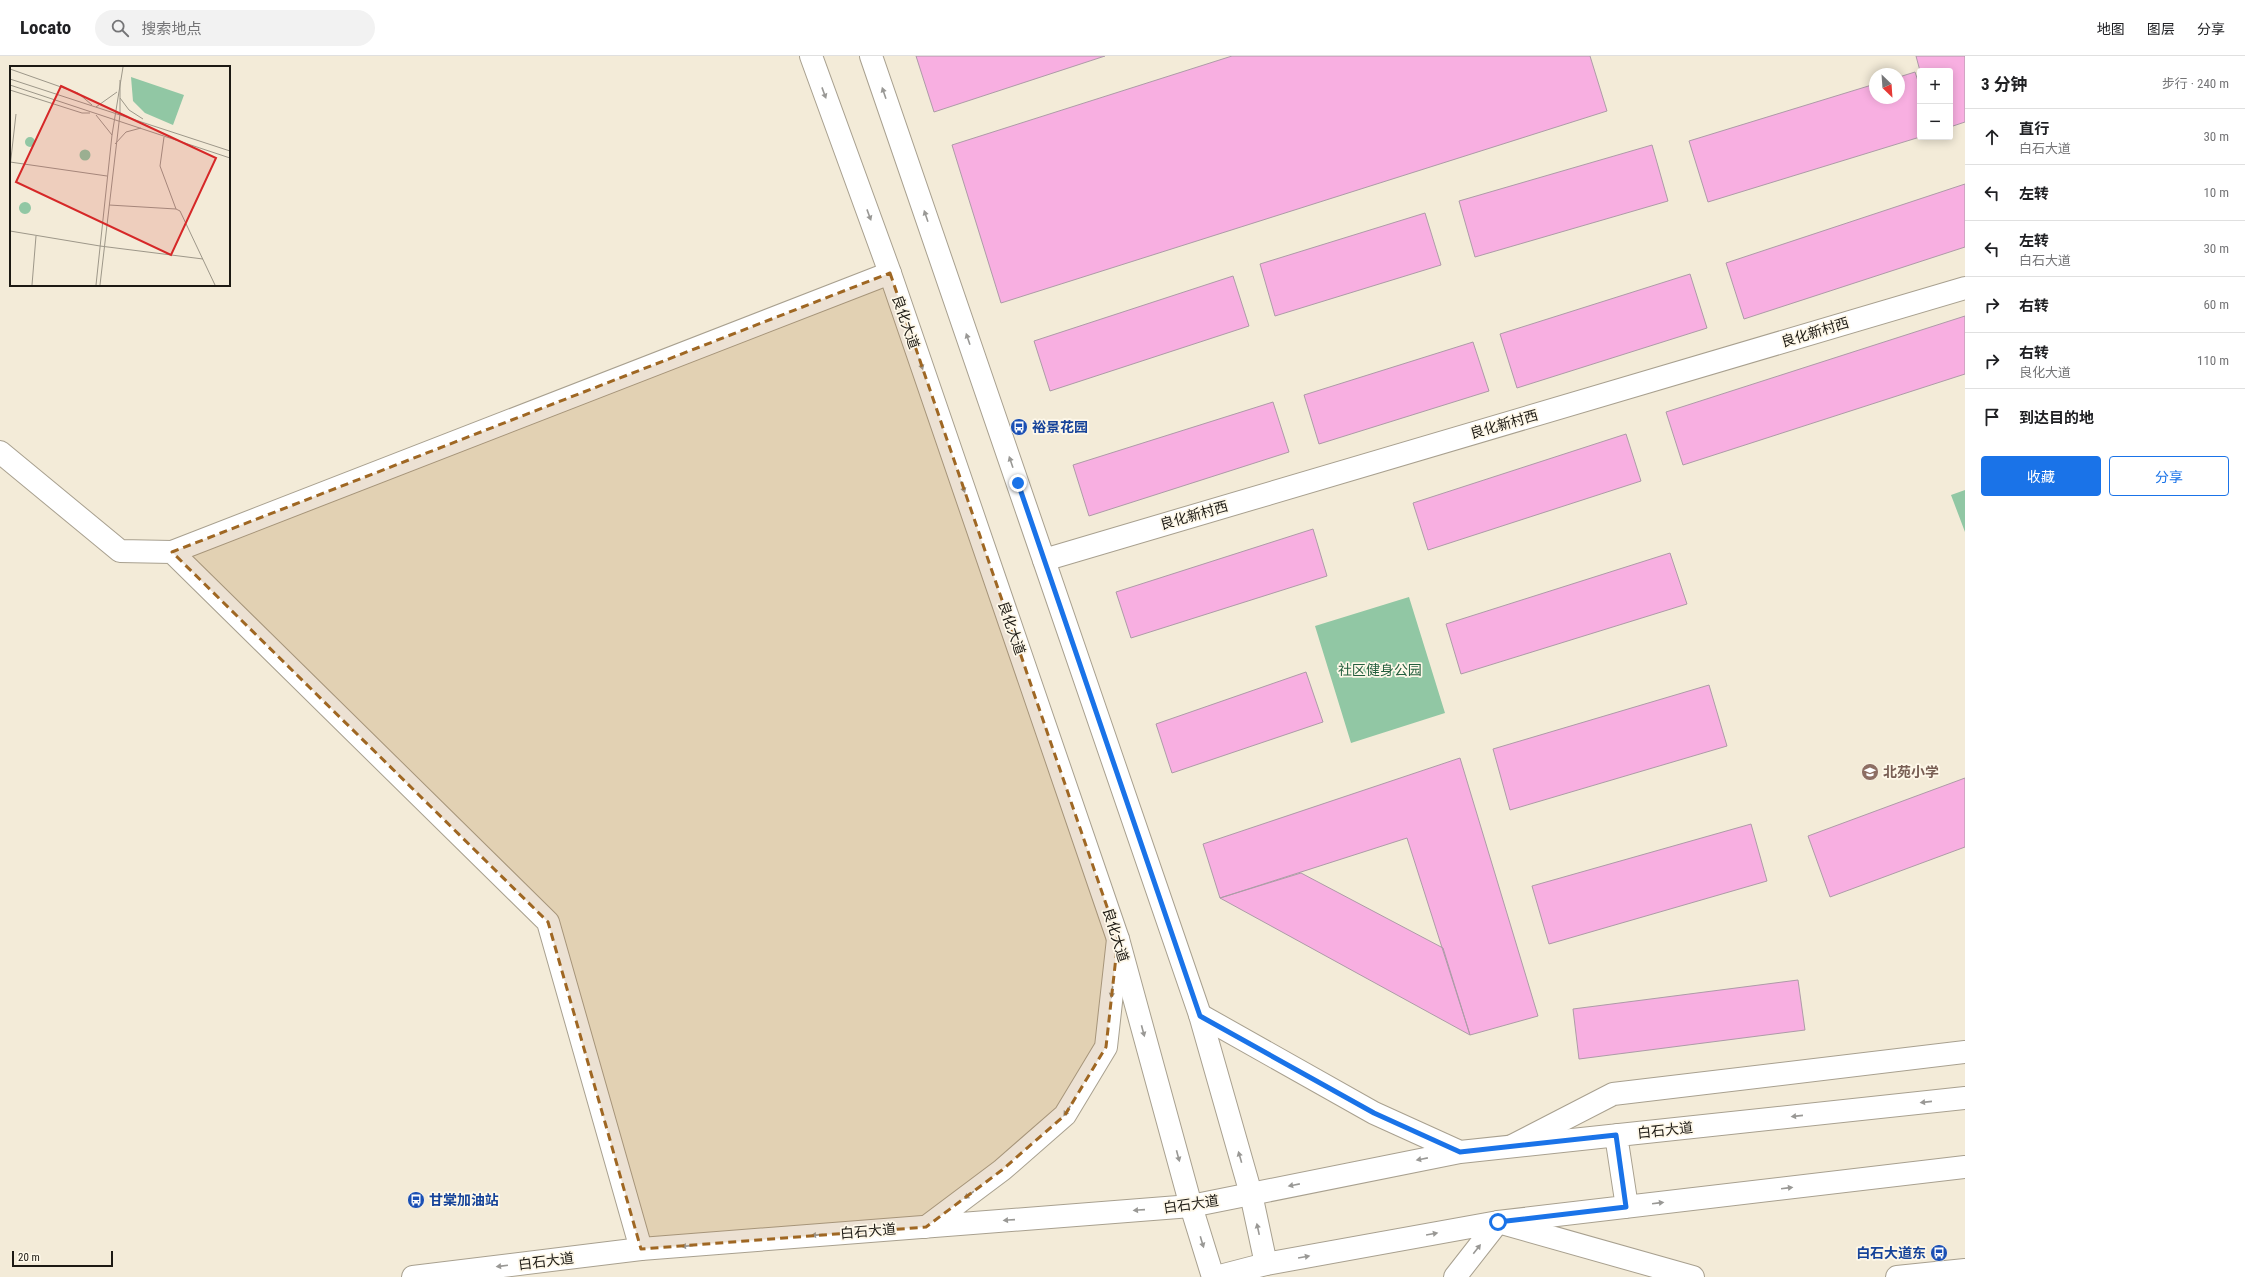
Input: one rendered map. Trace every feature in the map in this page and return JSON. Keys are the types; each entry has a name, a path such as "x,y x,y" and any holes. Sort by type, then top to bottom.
{"street":[{"name":"良化大道","path":"811,56 890,273 1118,939 1191,1206 1213,1277"},
{"path":"871,56 1200,1016 1251,1194 1268,1271"},
{"path":"0,452 120,551 172,552 890,273"},
{"name":"良化新村西","path":"1044,560 1965,288"},
{"path":"172,552 548,922 641,1249"},
{"path":"926,1227 1002,1170 1065,1115 1106,1047 1118,939"},
{"path":"1200,1016 1374,1113 1460,1152"},
{"path":"1512,1146 1613,1094 1965,1052"},
{"name":"白石大道","path":"412,1277 641,1249 1191,1206 1460,1152 1965,1098"},
{"path":"1616,1135 1626,1207"},
{"path":"1216,1277 1268,1271 1498,1222 1965,1167"},
{"path":"1455,1277 1498,1222"},
{"path":"1498,1222 1693,1277"},
{"path":"1897,1277 1965,1270"}],"highlighted area":[{"path":"890,273 1118,939 1106,1047 1065,1115 1002,1170 926,1227 641,1249 548,922 172,552"}],"green space":[{"path":"1965,490 1965,532 1951,495"},
{"name":"社区健身公园","path":"1409,597 1445,713 1351,743 1315,626"}],"building":[{"path":"916,56 1105,56 934,112"},
{"path":"1232,56 1590,56 1607,111 1001,303 952,145"},
{"path":"1916,56 1965,56 1965,122 1953,126 1953,68 1919,68"},
{"path":"1915,72 1917,78 1917,138 1708,202 1689,141 1869,86 1869,104 1905,104 1905,75"},
{"path":"1652,145 1668,201 1475,257 1459,201"},
{"path":"1965,184 1965,247 1744,319 1726,263"},
{"path":"1425,213 1441,265 1275,316 1260,264"},
{"path":"1690,274 1707,328 1517,388 1500,334"},
{"path":"1233,276 1249,326 1050,391 1034,341"},
{"path":"1965,316 1965,374 1683,465 1666,412"},
{"path":"1473,342 1489,391 1319,444 1304,395"},
{"path":"1273,402 1289,452 1089,516 1073,465"},
{"path":"1626,434 1641,481 1428,550 1413,503"},
{"path":"1313,529 1327,576 1131,638 1116,592"},
{"path":"1670,553 1687,604 1461,674 1446,624"},
{"path":"1306,672 1323,722 1172,773 1156,724"},
{"path":"1709,685 1727,746 1510,810 1493,749"},
{"path":"1460,758 1538,1016 1470,1035 1407,838 1220,898 1203,844"},
{"path":"1965,778 1965,847 1830,897 1808,836"},
{"path":"1751,824 1767,881 1549,944 1532,886"},
{"path":"1301,873 1443,948 1470,1035 1220,898"},
{"path":"1798,980 1805,1030 1579,1059 1573,1009"}],"place":[{"name":"裕景花园","path":"1019,427"},
{"name":"北苑小学","path":"1870,772"},
{"name":"甘棠加油站","path":"416,1200"},
{"name":"白石大道东","path":"1939,1253"}],"route":[{"path":"1018,483 1200,1016 1374,1113 1460,1152 1616,1135 1626,1207 1498,1222"}]}
